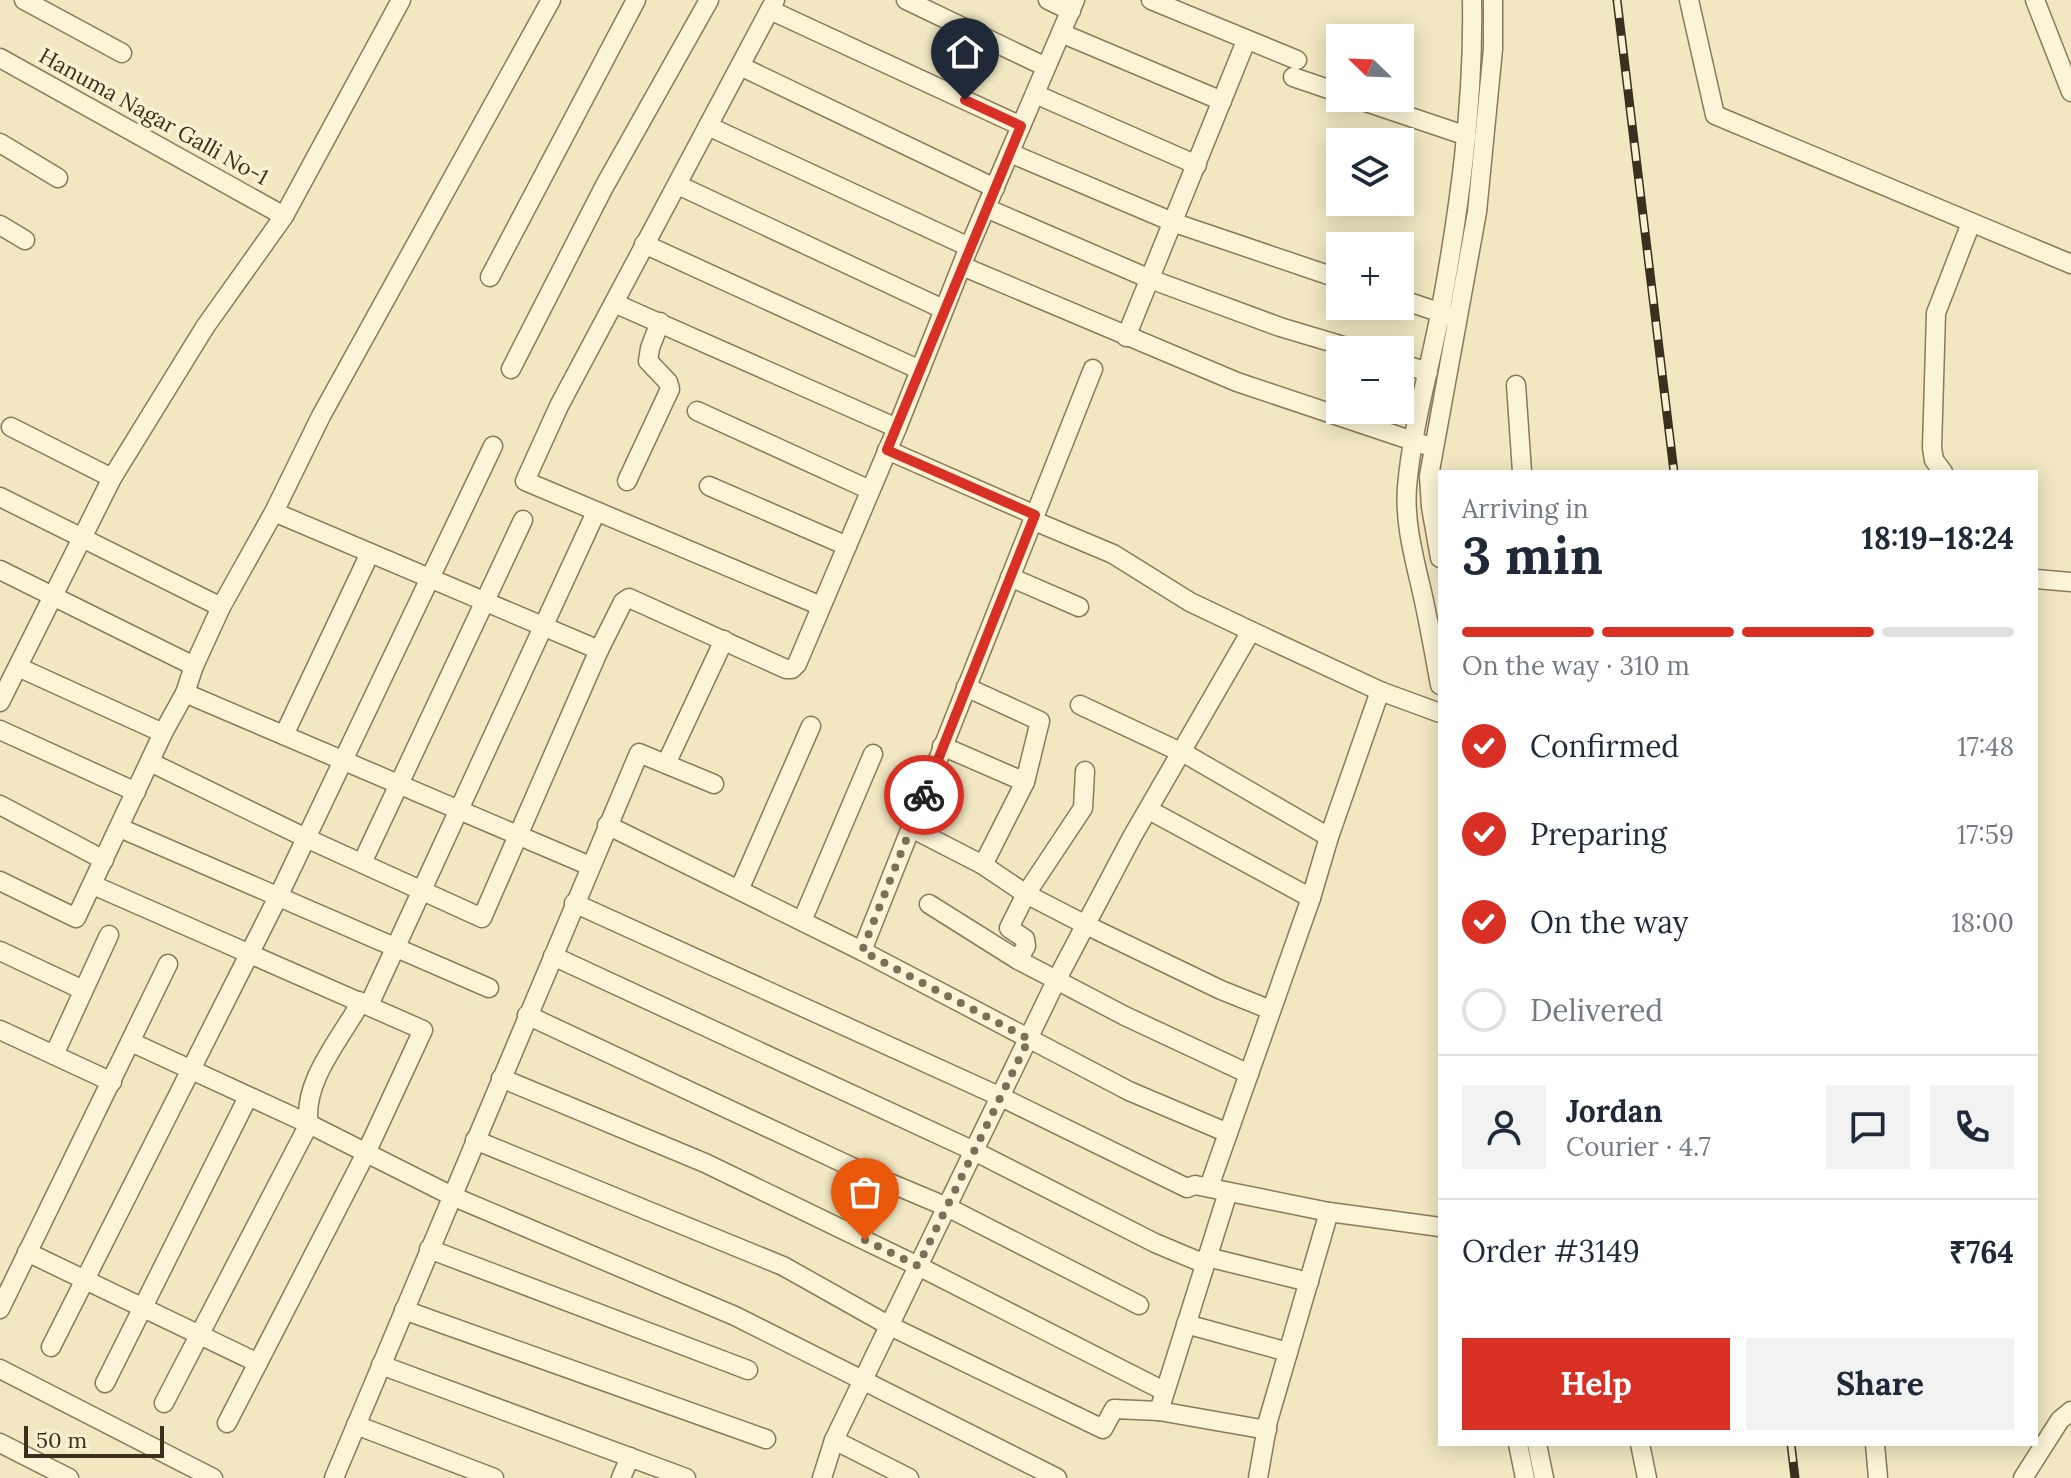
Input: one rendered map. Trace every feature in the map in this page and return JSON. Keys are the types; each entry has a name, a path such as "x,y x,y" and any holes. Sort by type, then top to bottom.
{"street":[{"path":"24,0 122,53"},
{"path":"0,702 112,478 205,327 284,216 401,0"},
{"path":"0,881 76,918 185,693 221,607 274,512 328,402 551,0"},
{"path":"490,277 636,0"},
{"path":"511,369 604,187 709,0"},
{"path":"906,0 1046,67"},
{"path":"150,762 306,838 482,918 623,602 629,598 792,669 797,664 897,428 943,309 1073,5 1048,0"},
{"path":"1151,0 1246,41 1326,86"},
{"path":"1438,675 1407,515 1407,488 1424,445 1448,316 1473,65 1472,0"},
{"path":"1438,547 1424,445 1428,372 1448,316 1477,212 1493,49 1493,0"},
{"path":"1689,0 1715,115 2071,264"},
{"path":"2035,0 2071,92"},
{"path":"821,606 525,481 559,406 772,5 1021,126"},
{"path":"1061,33 1222,101"},
{"path":"1126,337 1175,223 1246,41"},
{"name":"Hanuma Nagar Galli No-1","path":"0,58 284,216"},
{"path":"740,66 995,188"},
{"path":"1035,94 1197,165"},
{"path":"1396,112 1467,136"},
{"path":"708,126 969,247"},
{"path":"0,143 58,178"},
{"path":"1010,153 1175,223 1326,274"},
{"path":"678,185 943,309"},
{"path":"986,208 1150,279 1326,341"},
{"path":"1942,470 1934,460 1932,448 1936,313 1971,223"},
{"path":"0,225 25,240"},
{"path":"644,244 920,370"},
{"path":"962,266 1237,382 1424,445"},
{"path":"614,303 897,428"},
{"path":"1414,304 1448,316"},
{"path":"627,481 670,389 668,382 648,361 660,322"},
{"path":"1414,368 1428,372"},
{"path":"862,951 1093,369"},
{"path":"1516,385 1522,470"},
{"path":"697,411 870,490"},
{"path":"11,427 112,478"},
{"path":"51,1347 278,897 493,446"},
{"path":"887,450 1113,554 1190,602 1380,691 1438,712"},
{"path":"709,486 847,546"},
{"path":"0,497 221,607"},
{"path":"274,512 599,650"},
{"path":"164,1403 309,1124 306,1107 316,1081 396,947 596,512"},
{"path":"362,863 523,520"},
{"path":"284,735 370,553"},
{"path":"0,570 194,666"},
{"path":"1010,577 1079,607"},
{"path":"2038,579 2071,582"},
{"path":"822,1478 834,1440 888,1325 1057,979 1251,631"},
{"path":"666,764 724,640"},
{"path":"18,667 163,733"},
{"path":"966,687 1040,721 1025,782 983,865"},
{"path":"1209,1187 1380,691"},
{"path":"185,693 590,866"},
{"path":"1080,705 1189,756 1329,837"},
{"path":"739,890 811,726"},
{"path":"0,730 136,792"},
{"path":"942,746 1025,782"},
{"path":"334,1478 639,753 714,784"},
{"path":"802,921 873,754"},
{"path":"1018,960 1026,946 1025,939 1009,928 1026,894 1083,808 1085,771"},
{"path":"0,805 104,860"},
{"path":"1149,810 1311,898"},
{"path":"607,825 862,951 1129,1091 1228,1133"},
{"path":"120,828 489,988"},
{"path":"911,828 983,865 1026,894 1086,925 1221,990 1271,1010"},
{"path":"93,885 423,1030 366,1153 227,1423"},
{"path":"574,903 1001,1097 1187,1188 1195,1185 1209,1187 1329,1212 1438,1227"},
{"path":"929,904 1018,960 1125,1016 1249,1074"},
{"path":"54,1055 109,935"},
{"path":"0,951 83,990"},
{"path":"553,956 974,1151 1155,1243 1206,1260 1309,1282"},
{"path":"0,1309 168,964"},
{"path":"527,1015 852,1167 947,1207 1139,1305"},
{"path":"0,1030 112,1082"},
{"path":"131,1042 309,1124 452,1196 735,1316 1057,1478"},
{"path":"501,1078 705,1163 918,1266 1164,1391"},
{"path":"105,1383 248,1097"},
{"path":"475,1140 783,1266 888,1325 1103,1429 1114,1409 1159,1411 1267,1430"},
{"path":"1159,1411 1228,1192"},
{"path":"1258,1478 1267,1430 1329,1212"},
{"path":"429,1249 748,1370"},
{"path":"27,1252 258,1363"},
{"path":"404,1310 766,1439"},
{"path":"1186,1324 1288,1352"},
{"path":"381,1365 686,1478"},
{"path":"0,1369 213,1478"},
{"path":"2023,1478 2060,1420 2071,1411"},
{"path":"356,1425 494,1478"},
{"path":"834,1440 909,1478"},
{"path":"0,1443 69,1478"},
{"path":"1518,1446 1525,1478"},
{"path":"1537,1446 1544,1478"},
{"path":"1640,1446 1647,1478"},
{"path":"1875,1446 1878,1478"},
{"path":"621,1478 630,1457"}],"railway":[{"path":"1617,0 1674,470"},
{"path":"1791,1446 1795,1478"}],"way so far":[{"path":"865,1240 918,1266 1029,1039 862,951 924,795"}],"route":[{"path":"924,795 1035,515 887,450 1021,126 965,100"}]}
